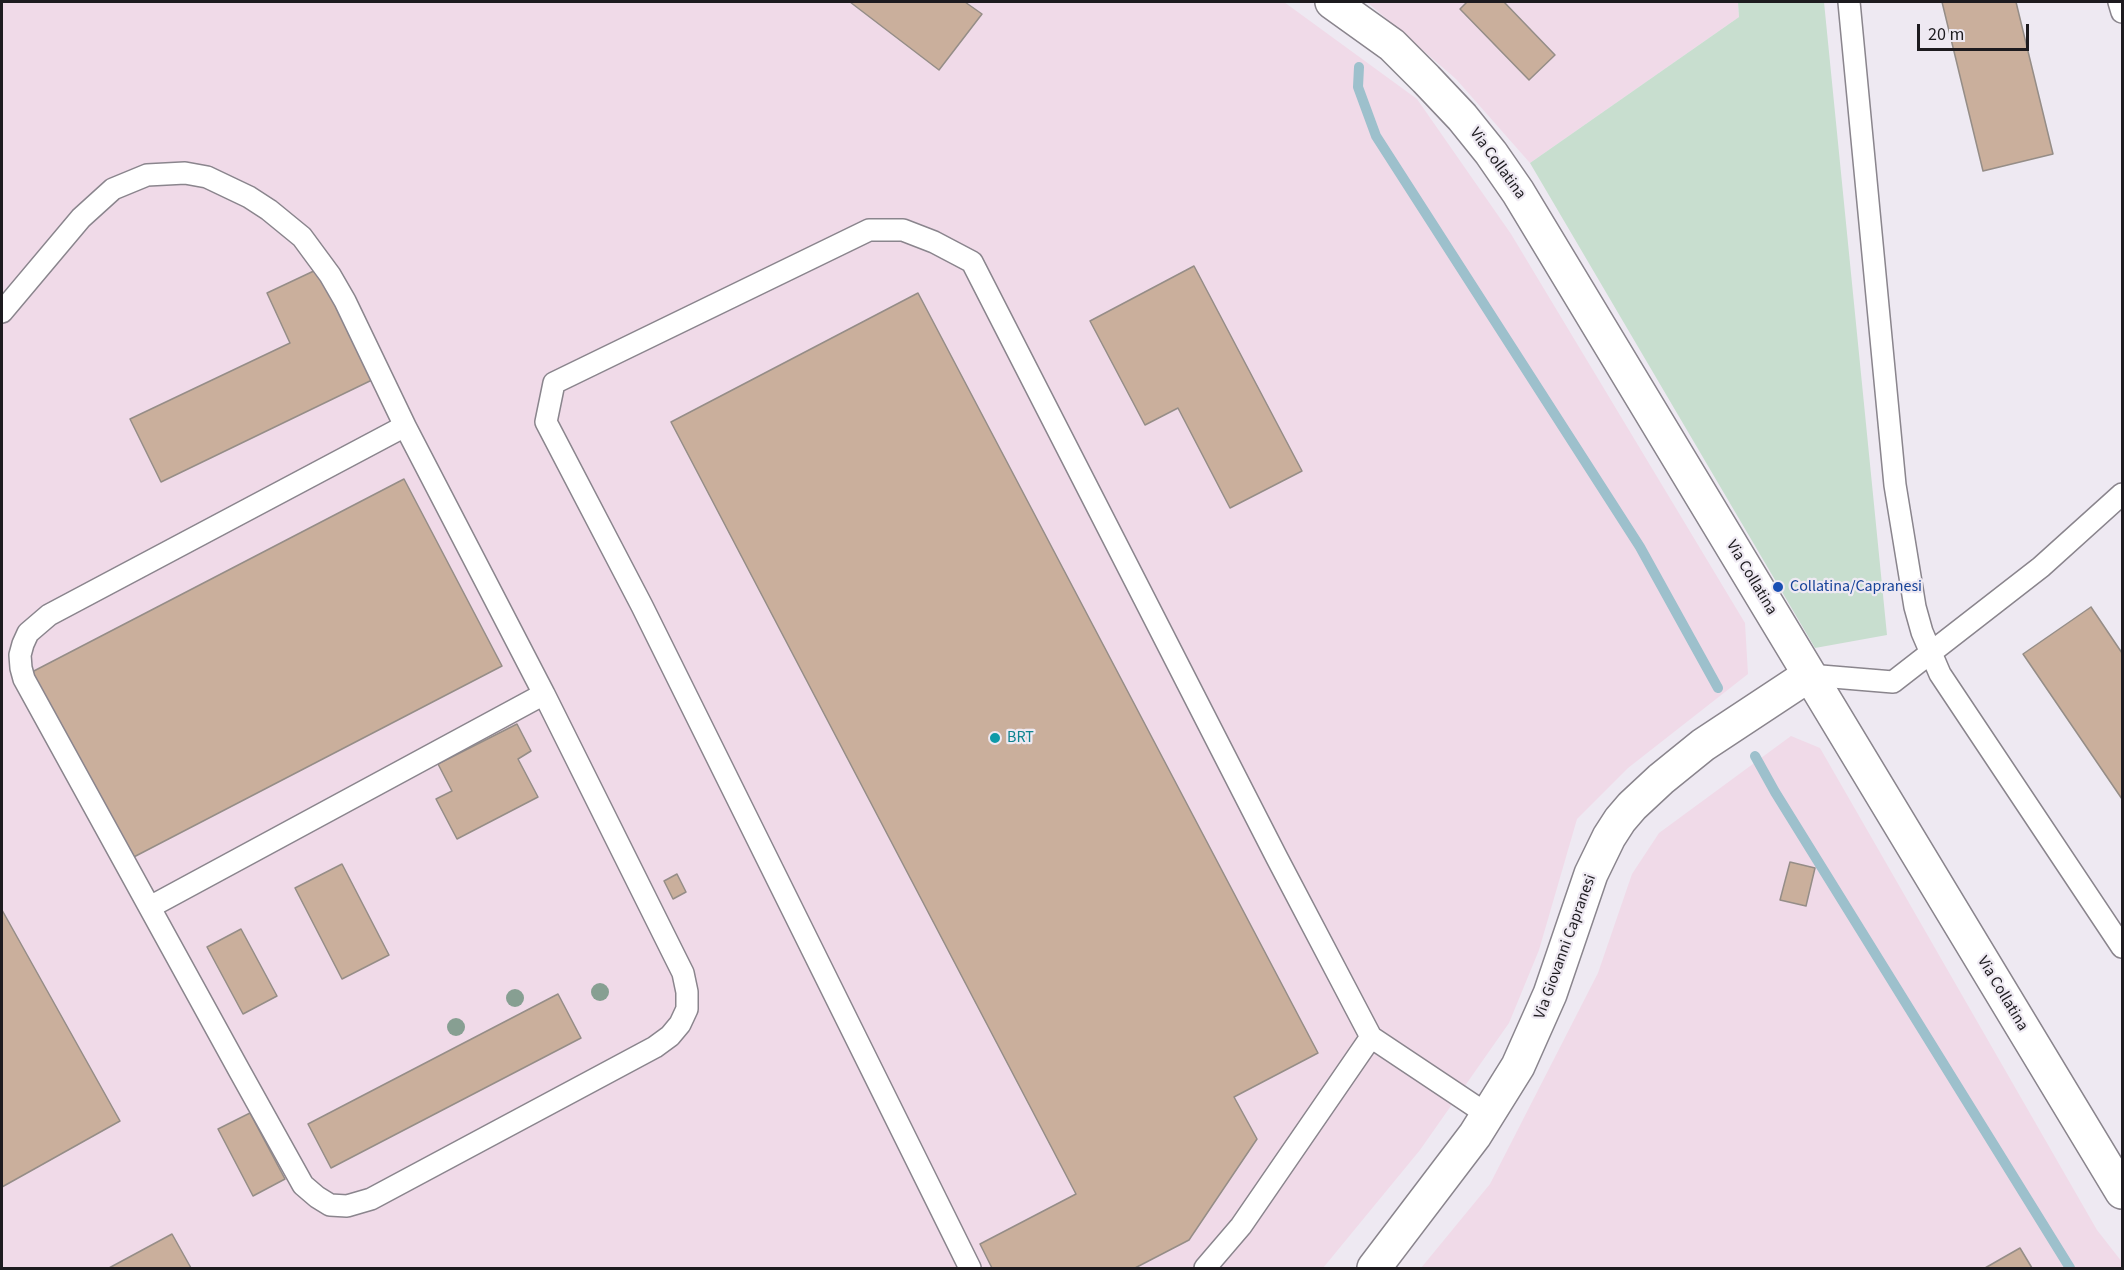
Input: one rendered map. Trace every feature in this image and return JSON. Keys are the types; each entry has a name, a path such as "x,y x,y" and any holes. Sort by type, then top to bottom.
{"street":[{"name":"Via Collatina","path":"1332,2 1392,45 1462,117 1491,153 1549,242 2122,1192"},
{"name":"Via Giovanni Capranesi","path":"1374,1269 1488,1115 1518,1066 1556,978 1587,885 1600,855 1620,820 1661,779 1703,745 1809,675"}],"lane":[{"path":"1849,2 1895,485 1915,608 1930,654 1940,674 2122,947"},
{"path":"2119,2 2122,12"},
{"path":"2,312 81,218 113,189 147,175 185,173 207,177 249,197 302,237 330,276 345,302 405,426 544,694 683,973 687,992 687,1009 680,1024 670,1036 655,1047 371,1199 347,1206 330,1205 303,1185 24,679 20,655 28,633 49,615 405,426"},
{"path":"970,1269 642,606 546,422 554,383 869,230 903,230 934,242 972,262 1250,806 1371,1037 1488,1115"},
{"path":"1809,675 1893,682 2041,567 2122,494"},
{"path":"150,908 544,694"},
{"path":"1205,1269 1241,1226 1371,1037"}],"shaded area":[{"path":"2,2 1284,2 1417,99 1511,234 1745,623 1748,674 1628,768 1577,819 1539,950 1509,1023 1420,1150 1323,1268 2,1268"},
{"path":"1367,2 1738,2 1739,17 1530,163 1456,79"},
{"path":"1791,736 1820,748 2097,1230 2122,1262 2122,1268 1421,1268 1490,1184 1598,973 1632,874 1659,833"}],"green space":[{"path":"1738,2 1824,2 1887,635 1815,648 1530,163 1739,17"}],"building":[{"path":"850,2 965,2 982,14 939,70"},
{"path":"1467,2 1504,2 1555,55 1529,80 1460,9"},
{"path":"1942,2 2016,2 2053,154 1983,171"},
{"path":"1194,266 1302,471 1230,508 1178,408 1145,425 1090,321"},
{"path":"318,269 372,380 161,482 130,419 290,343 267,293"},
{"name":"BRT","path":"918,293 1318,1053 1234,1097 1257,1139 1189,1240 1135,1268 992,1268 980,1244 1076,1194 671,422"},
{"path":"404,479 502,666 128,860 30,673"},
{"path":"2091,607 2122,653 2122,799 2023,654"},
{"path":"517,724 531,751 518,759 538,797 457,839 436,799 452,791 438,764"},
{"path":"1790,862 1815,868 1806,906 1780,900"},
{"path":"342,864 389,955 342,979 295,888"},
{"path":"677,874 686,892 673,899 664,881"},
{"path":"2,910 120,1121 2,1187"},
{"path":"241,929 277,996 243,1014 207,947"},
{"path":"558,994 581,1038 331,1168 308,1124"},
{"path":"250,1113 285,1179 253,1196 218,1129"},
{"path":"172,1234 191,1268 109,1268"},
{"path":"2020,1248 2032,1268 1985,1268"}],"waterway":[{"path":"1359,67 1358,87 1376,136 1640,547 1718,688"},
{"path":"1755,756 1775,792 2070,1268"}],"place":[{"name":"Collatina/Capranesi","path":"1778,587"},
{"name":"BRT","path":"995,738"}]}
